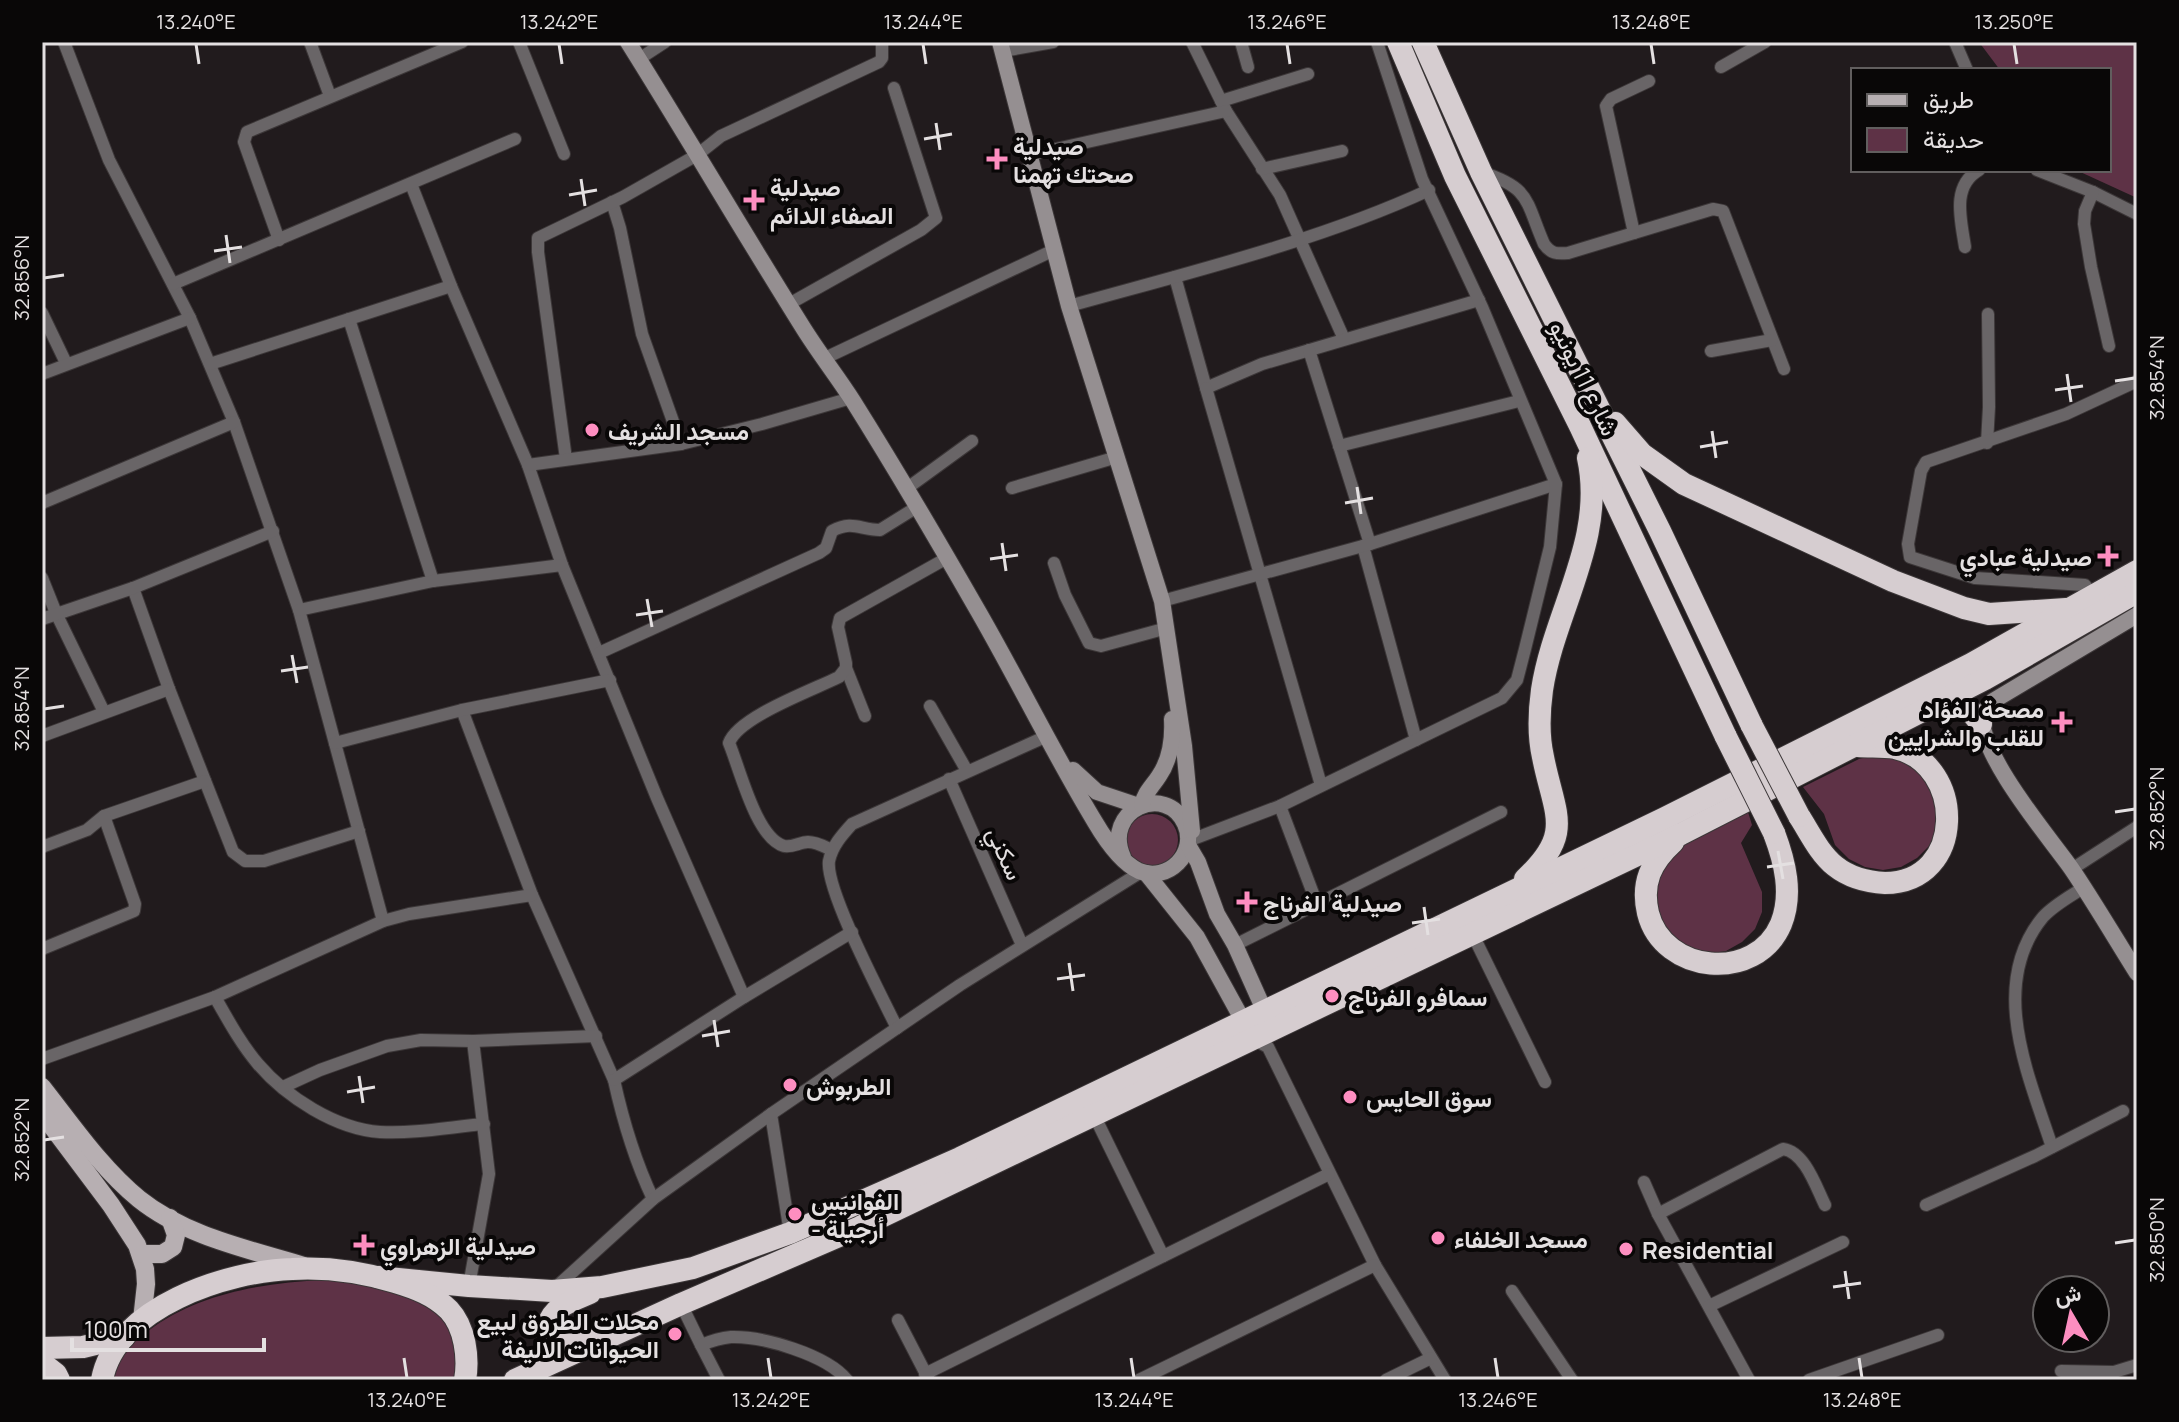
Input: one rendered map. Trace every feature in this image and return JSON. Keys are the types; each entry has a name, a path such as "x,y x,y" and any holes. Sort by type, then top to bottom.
{"highway":[{"name":"شارع 11 يونيو","path":"1398,42 1455,176 1565,395 1774,833 1786,869 1786,898 1782,922 1764,946 1742,958 1718,965 1682,957 1664,943 1650,921 1645,892 1650,868 1681,834"},
{"name":"شارع 11 يونيو","path":"1423,42 1481,172 1799,816 1819,849 1833,865 1849,876 1868,882 1893,883 1915,876 1931,866 1943,847 1946,805 1936,776 1928,767 1896,748 1857,746"},
{"path":"1565,395 1591,392 1642,454 1684,484 1893,581 1964,608 1989,614 2071,608"},
{"path":"1511,891 1551,850 1558,831 1556,808 1542,756 1539,725 1551,650 1582,560 1592,511 1591,475 1580,426"},
{"path":"515,1380 860,1227 1094,1115 1260,1030 1511,891 1665,818 1971,664 2137,571"},
{"path":"102,1380 107,1363 124,1337 142,1320 179,1297 236,1277 266,1271 314,1269 469,1286 552,1291 602,1287 693,1268 790,1233 1260,1030 1681,834 1949,698 2137,592"},
{"path":"1949,698 1968,708 1981,724"},
{"path":"378,1277 429,1294 451,1312 464,1342 465,1380"},
{"path":"602,1287 555,1312 549,1319 548,1332 558,1343 570,1343 621,1331"},
{"path":"42,1348 83,1347 124,1337"},
{"path":"42,1363 59,1380"}],"main road":[{"path":"628,42 917,507 1099,829 1115,851 1144,872 1197,937 1260,1030"},
{"path":"1001,47 1069,306 1162,601 1167,628 1193,824 1179,862 1173,868 1155,874 1144,872"},
{"path":"2137,615 1993,701 1981,715 1984,736 2001,768 2045,835 2072,869 2137,973"},
{"path":"1123,857 1119,828 1124,819 1141,805 1161,773 1171,744 1168,685 1172,666"},
{"path":"1051,743 1086,784 1097,792 1141,805 1163,805 1180,816 1217,914 1235,945 1260,1030"},
{"path":"42,1087 117,1179 141,1200 170,1218 237,1246 314,1269"},
{"path":"42,1113 111,1205 142,1254 146,1284 142,1320"},
{"path":"142,1254 162,1254 173,1247 176,1235 170,1218"}],"street":[{"path":"64,42 109,160 190,318 234,422 299,610 383,921"},
{"path":"310,42 330,96"},
{"path":"279,240 244,142 245,134 253,128 462,42"},
{"path":"519,42 564,154"},
{"path":"639,59 665,42"},
{"path":"566,459 537,240 697,155 721,136 879,62 882,42"},
{"path":"1001,47 1053,42"},
{"path":"1192,42 1223,106 1280,195 1344,339"},
{"path":"1241,42 1248,67"},
{"path":"1188,840 1280,806 1502,698 1517,680 1550,547 1556,484 1479,300 1422,179 1377,42"},
{"path":"1721,67 1765,42"},
{"path":"1955,42 1966,68"},
{"path":"1029,155 1223,106 1308,74"},
{"path":"1634,233 1606,106 1611,99 1649,81"},
{"path":"789,304 921,230 936,218 894,88"},
{"path":"173,284 515,139"},
{"path":"1262,169 1342,151"},
{"path":"1481,172 1504,179 1522,191 1549,251 1568,253 1713,209 1723,211 1784,369"},
{"path":"1965,247 1961,218 1962,191 1964,181 1976,172"},
{"path":"2042,172 2137,214"},
{"path":"411,184 528,465 562,565 657,798 744,997"},
{"path":"1069,306 1298,238 1387,209 1429,190"},
{"path":"2093,192 2085,211 2084,224 2109,346"},
{"path":"612,202 644,342 681,444"},
{"path":"823,359 1054,250"},
{"path":"1175,277 1321,785"},
{"path":"210,364 451,286"},
{"path":"1206,388 1262,364 1479,300"},
{"path":"42,313 66,363"},
{"path":"1987,443 1988,314"},
{"path":"42,374 190,318"},
{"path":"349,319 433,581"},
{"path":"1711,351 1772,340"},
{"path":"1309,350 1339,446 1416,740"},
{"path":"2093,596 2085,585 1975,578 1910,557 1908,544 1923,465 2066,414 2137,381"},
{"path":"528,465 681,444 851,398"},
{"path":"1339,446 1519,401"},
{"path":"42,503 234,422"},
{"path":"906,489 972,441"},
{"path":"1012,488 1117,457"},
{"path":"1162,601 1366,545 1556,484"},
{"path":"599,653 819,553 826,548 832,531 838,528 860,525 880,530 917,507"},
{"path":"42,619 133,588 273,531"},
{"path":"865,716 846,668 838,627 840,618 947,558"},
{"path":"1054,563 1065,595 1089,643 1101,646 1167,628"},
{"path":"299,610 433,581 562,565"},
{"path":"42,578 104,712"},
{"path":"133,588 233,852 245,861 264,861 359,831"},
{"path":"832,850 811,842 789,847 768,837 754,812 729,743 732,734 743,724 839,677 846,668"},
{"path":"335,743 462,710 610,680"},
{"path":"42,736 169,689"},
{"path":"930,706 967,771"},
{"path":"462,710 532,895 614,1080 641,1174 653,1199"},
{"path":"897,1028 830,878 832,850 852,824 967,771 1051,743"},
{"name":"سكني","path":"949,779 1022,945"},
{"path":"42,847 87,830 104,816 205,781"},
{"path":"1280,806 1317,904"},
{"path":"1235,945 1501,812"},
{"path":"42,949 134,911 135,904 104,816"},
{"path":"2072,869 2137,827"},
{"path":"552,1291 653,1199 771,1114 1022,945 1144,872"},
{"path":"2052,1147 2018,1039 2016,986 2022,956 2039,924 2056,905 2083,888"},
{"path":"42,1059 215,997 383,921 409,914 532,895"},
{"path":"614,1080 852,932"},
{"path":"1472,933 1545,1082"},
{"path":"215,997 259,1065 283,1087 331,1118 377,1132 484,1124"},
{"path":"1260,1030 1375,1265 1445,1380"},
{"path":"283,1087 387,1046 421,1040 596,1036"},
{"path":"469,1286 489,1174 473,1041"},
{"path":"1926,1205 2123,1111"},
{"path":"771,1114 790,1233"},
{"path":"1094,1115 1163,1256"},
{"path":"1658,1214 1783,1149 1795,1152 1799,1157 1825,1205"},
{"path":"898,1320 927,1377 1329,1174"},
{"path":"1644,1182 1658,1214 1749,1380"},
{"path":"1709,1306 1843,1242"},
{"path":"1139,1380 1375,1265"},
{"path":"1512,1291 1572,1380"},
{"path":"681,1304 719,1380"},
{"path":"1809,1380 1938,1335"},
{"path":"701,1345 728,1337 756,1340 818,1357 847,1380"},
{"path":"1386,1380 1431,1358"},
{"path":"2061,1371 2114,1372 2137,1365"}],"green space":[{"path":"1979,42 2137,42 2137,198 2080,172 2111,172 2111,68 1998,68"},
{"path":"1878,754 1915,764 1937,793 1938,829 1930,845 1917,858 1901,867 1883,870 1865,867 1849,859 1835,845 1824,814 1803,787 1859,759"},
{"path":"1748,812 1752,825 1741,843 1762,892 1762,912 1755,929 1742,942 1726,951 1708,954 1674,943 1651,910 1654,877 1660,863 1681,845"},
{"path":"1152,814 1171,821 1178,840 1171,859 1152,866 1133,859 1126,840 1133,821"},
{"path":"324,1280 386,1289 426,1305 442,1317 453,1334 458,1355 456,1380 114,1380 128,1346 188,1307 255,1287"}],"place":[{"name":"صيدلية صحتك تهمنا","path":"997,159"},
{"name":"صيدلية الصفاء الدائم","path":"754,200"},
{"name":"مسجد الشريف","path":"592,430"},
{"name":"صيدلية عبادي","path":"2108,556"},
{"name":"مصحة الفؤاد للقلب والشرايين","path":"2062,722"},
{"name":"صيدلية الفرناج","path":"1247,902"},
{"name":"سمافرو الفرناج","path":"1332,996"},
{"name":"الطربوش","path":"790,1085"},
{"name":"سوق الحايس","path":"1350,1097"},
{"name":"الفوانيس - أرجيلة","path":"795,1214"},
{"name":"مسجد الخلفاء","path":"1438,1238"},
{"name":"صيدلية الزهراوي","path":"364,1245"},
{"name":"Residential","path":"1626,1249"},
{"name":"محلات الطروق لبيع الحيوانات الاليفة","path":"675,1334"}]}
